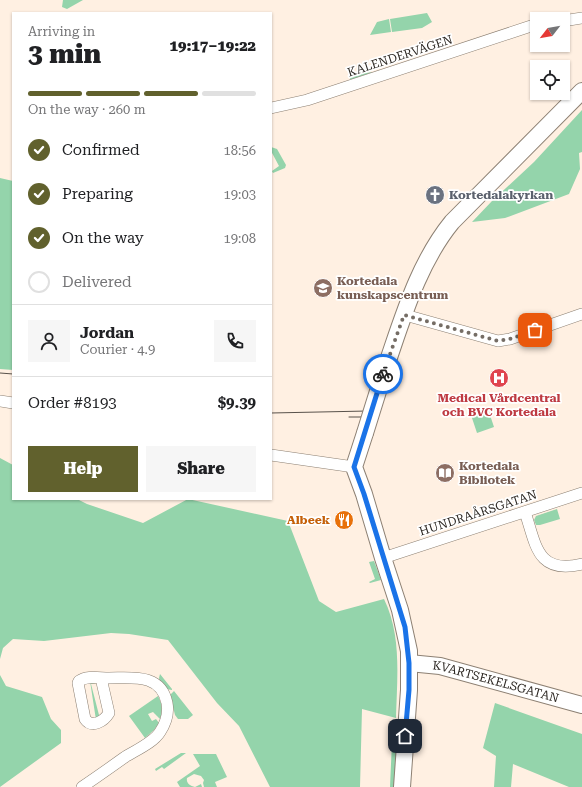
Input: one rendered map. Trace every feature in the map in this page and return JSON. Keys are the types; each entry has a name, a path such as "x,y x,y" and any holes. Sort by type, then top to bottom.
{"street":[{"path":"570,20 582,18"},
{"name":"KALENDERVÄGEN","path":"272,108 307,100 530,27"},
{"path":"402,787 409,690 409,663 405,627 364,494 354,467 404,315 426,261 440,236 452,222 582,91"},
{"path":"404,315 498,341 510,339 582,314"},
{"path":"0,401 12,403"},
{"path":"272,455 354,467"},
{"name":"HUNDRAÅRSGATAN","path":"383,558 582,493"},
{"path":"525,512 538,551 545,560 553,565 562,567 582,564"},
{"name":"KVARTSEKELSGATAN","path":"409,663 440,666 582,705"},
{"path":"82,787 156,737 168,715 168,707 161,689 154,683 139,678 101,678"}],"green space":[{"path":"63,0 83,0 67,9 62,7"},
{"path":"427,13 432,22 422,28 392,32 390,19"},
{"path":"389,19 391,32 370,35 377,22"},
{"path":"373,72 350,79 350,76 354,74"},
{"path":"582,110 582,152 579,153 580,169 569,194 505,218 472,222 534,162"},
{"path":"272,147 277,149 286,165 285,168 273,173 272,171 279,166 272,153"},
{"path":"0,178 12,181 12,370 0,369"},
{"path":"488,409 494,427 477,433 471,415"},
{"path":"0,458 12,464 12,500 79,500 143,523 186,500 193,500 288,521 319,601 336,612 384,599 390,613 396,642 396,718 362,709 360,787 270,787 239,726 217,703 168,640 129,634 111,633 44,641 13,639 3,648 0,659"},
{"path":"557,509 560,519 536,525 534,520 536,516"},
{"path":"374,561 381,580 370,583 369,582 375,579 369,562"},
{"path":"160,674 172,690 166,689 160,682"},
{"path":"0,675 6,686 42,697 51,719 61,730 61,743 0,787"},
{"path":"90,681 96,683 91,684 99,715 105,714 96,720"},
{"path":"174,691 193,715 188,719 178,719 175,715 170,695"},
{"path":"158,696 162,707 160,719 153,712 148,714 152,721 156,719 159,723 145,738 129,716"},
{"path":"495,703 582,734 582,787 569,787 513,764 511,787 494,787 496,756 483,748"},
{"path":"394,739 397,740 394,787 390,787 392,741"},
{"path":"181,753 186,753 164,769 162,767 156,771 155,769"},
{"path":"193,754 216,754 227,777 215,782 217,787 204,787 204,780 201,776 194,774 187,778 187,781 195,787 180,787 177,782 200,766"},
{"path":"201,784 202,787 195,787"}],"tram line":[{"path":"0,373 12,374"},
{"path":"272,413 368,411"},
{"path":"349,417 367,417"}],"way so far":[{"path":"383,374 404,315 498,341 510,339 535,330"}],"place":[{"name":"Kortedalakyrkan","path":"435,195"},
{"name":"Kortedala kunskapscentrum","path":"323,288"},
{"name":"Medical Vårdcentral och BVC Kortedala","path":"499,378"},
{"name":"Kortedala Bibliotek","path":"445,473"},
{"name":"Albeek","path":"344,520"}],"route":[{"path":"383,374 354,467 364,494 405,627 409,663 409,690 405,736"}]}
